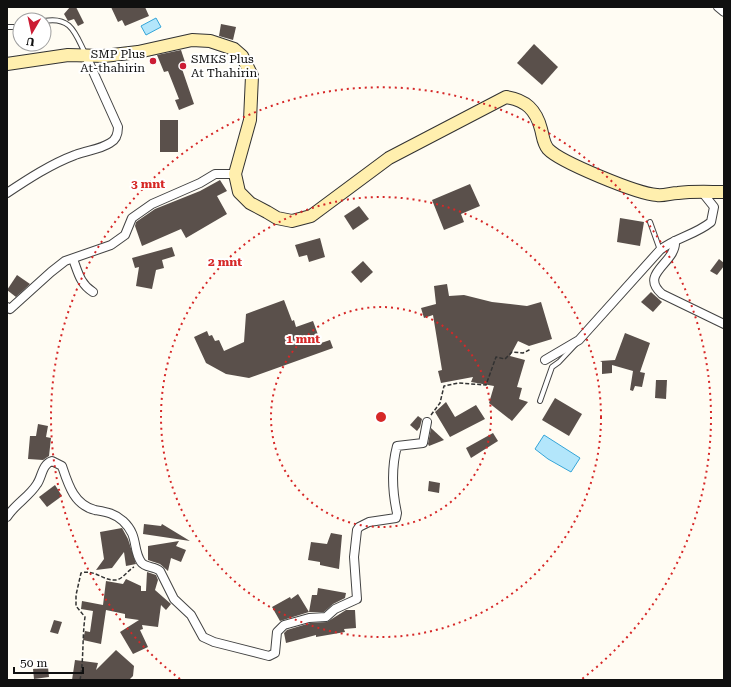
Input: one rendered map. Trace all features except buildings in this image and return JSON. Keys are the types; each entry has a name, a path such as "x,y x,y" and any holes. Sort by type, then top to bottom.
{"street":[{"path":"718,7 724,12"},
{"path":"7,64 41,58 104,56 138,52 192,40 210,41 223,44 234,49 242,56 252,76 250,120 235,174 239,192 250,203 277,218 292,221 311,216 390,158 506,97 517,98 527,104 534,111 543,140 548,148 561,158 644,192 657,195 679,192 724,192"},
{"path":"7,193 30,178 75,155 99,148 115,139 118,127 86,56"},
{"path":"7,307 10,309 65,261 111,245 125,235 132,218 152,204 200,184 215,174 235,174"},
{"path":"545,360 579,340 660,250 675,241 695,233 711,222 714,207 702,192"},
{"path":"675,241 674,251 654,276 653,284 662,294 724,324"},
{"path":"72,259 80,279 86,288 93,292"},
{"path":"7,517 20,500 32,491 47,464 52,461 56,462 62,466 74,496 82,505 92,509 112,513 129,527 135,538 137,550 143,564 160,571 174,599 192,615 203,637 266,656 271,655 274,653 277,632 284,625 309,618 326,617 335,609 356,600 358,596 354,557 358,527 369,522 396,518 397,513 392,478 392,463 397,446 423,443 428,422"}],"lane":[{"path":"52,19 68,24 75,32 86,56"},
{"path":"650,222 660,250"},
{"path":"540,401 552,367 560,362 579,340"}],"path":[{"path":"428,422 440,403 444,386 463,383 486,385 496,357 506,359 512,352 523,354 531,349"},
{"path":"80,680 83,663 82,639 85,617 76,606 76,595 81,573 91,571 116,580 121,578 132,567 143,564"}],"water":[{"path":"156,18 161,27 146,35 141,26"},
{"path":"544,435 580,458 571,472 548,459 535,449"}],"place":[{"name":"SMP Plus At-thahirin","path":"153,61"},
{"name":"SMKS Plus At Thahirin","path":"183,66"}]}
